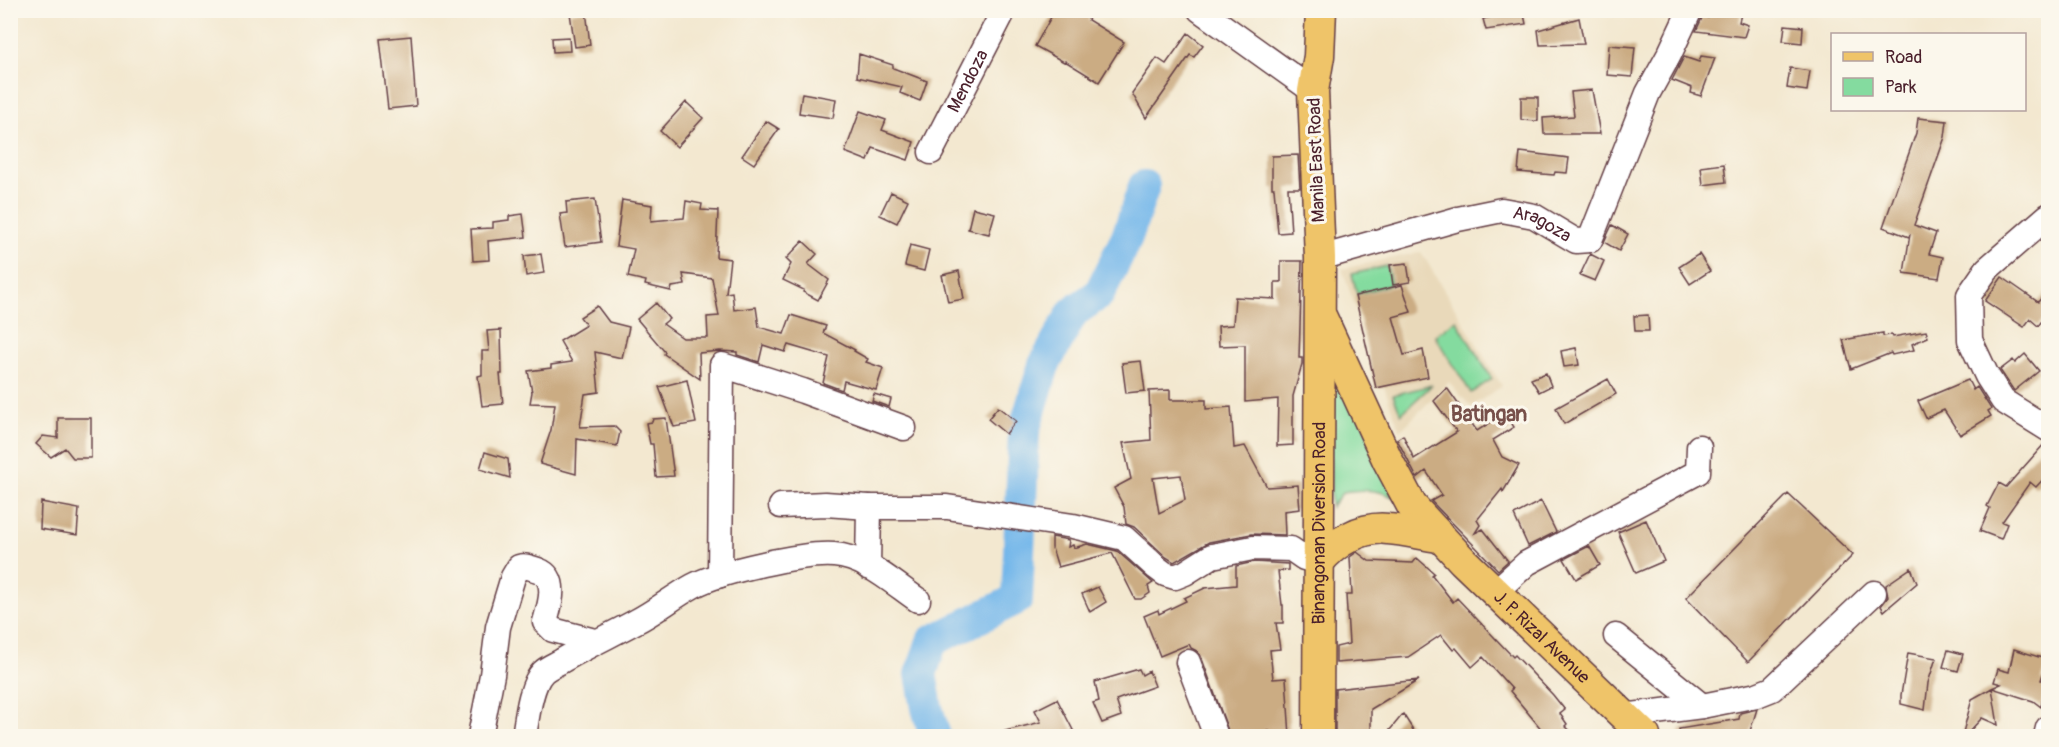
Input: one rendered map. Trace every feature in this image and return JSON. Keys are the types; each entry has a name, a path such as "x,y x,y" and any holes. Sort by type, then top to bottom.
{"main road":[{"name":"Manila East Road","path":"1318,310 1320,258 1313,92 1319,56 1321,10"},
{"name":"J. P. Rizal Avenue","path":"1318,310 1388,461 1412,506 1439,537 1645,736"},
{"name":"Binangonan Diversion Road","path":"1318,310 1318,736"},
{"path":"1319,562 1345,540 1371,529 1387,528 1439,537"}],"street":[{"name":"Mendoza","path":"930,152 1004,10"},
{"path":"1200,10 1313,92"},
{"name":"Aragoza","path":"1320,258 1458,219 1502,210 1534,216 1576,241 1590,240 1644,103 1690,10"},
{"path":"2049,216 1987,269 1970,295 1970,340 1987,376 2003,401 2049,429"},
{"path":"720,575 722,365 803,391 904,429"},
{"path":"1495,592 1527,562 1698,472 1699,447"},
{"path":"781,506 825,504 869,507 947,507 1104,532 1124,538 1157,568 1175,577 1212,556 1253,548 1291,549 1304,558 1319,562"},
{"path":"868,567 869,507"},
{"path":"524,736 529,704 543,672 595,641 637,622 694,585 720,575 786,561 836,555 854,559 918,600"},
{"path":"480,736 492,675 498,627 513,577 519,567 524,566 544,573 551,582 550,605 545,622 554,630 595,641"},
{"path":"1624,716 1702,706 1757,695 1772,689 1874,593"},
{"path":"1616,636 1702,706"},
{"path":"1188,662 1216,736"},
{"path":"2046,736 2049,728"}],"shaded area":[{"path":"1421,252 1502,386 1471,407 1449,382 1400,431 1342,269"}],"green space":[{"path":"1387,266 1391,285 1357,294 1352,274"},
{"path":"1456,320 1492,379 1471,393 1435,336"},
{"path":"1329,337 1393,497 1374,491 1343,492 1331,507"},
{"path":"1432,385 1401,414 1393,395"}],"building":[{"path":"586,10 590,45 575,47 570,13"},
{"path":"1055,10 1093,10 1088,20 1124,42 1099,82 1035,46"},
{"path":"1523,10 1526,24 1486,30 1483,19"},
{"path":"1710,10 1742,10 1739,22 1748,25 1744,37 1696,31 1703,16 1708,18"},
{"path":"1579,18 1584,44 1540,45 1538,30"},
{"path":"1785,25 1803,27 1802,43 1783,41"},
{"path":"1188,33 1203,45 1194,57 1190,55 1146,118 1132,93 1157,58 1166,64"},
{"path":"411,36 416,106 388,109 380,39"},
{"path":"569,37 570,51 553,52 552,38"},
{"path":"1609,45 1635,47 1632,77 1607,75"},
{"path":"859,54 893,65 893,68 927,81 920,101 900,93 902,87 857,77"},
{"path":"1701,56 1715,58 1701,96 1691,93 1692,88 1672,80 1684,57 1699,62"},
{"path":"1790,68 1810,71 1807,91 1787,88"},
{"path":"1592,90 1600,134 1544,134 1543,118 1574,116 1571,92"},
{"path":"802,93 836,99 833,118 799,113"},
{"path":"1521,97 1538,97 1538,121 1521,120"},
{"path":"686,102 703,118 677,147 660,131"},
{"path":"860,111 886,120 882,130 914,142 908,160 873,148 868,161 845,152"},
{"path":"1918,118 1947,121 1945,137 1914,225 1936,233 1929,254 1943,257 1939,278 1904,273 1910,234 1909,237 1883,227 1916,133"},
{"path":"766,121 779,129 754,164 742,156"},
{"path":"1520,152 1569,158 1567,173 1555,172 1554,175 1518,172"},
{"path":"1298,155 1300,188 1288,188 1291,232 1278,233 1274,188 1272,188 1272,156"},
{"path":"1724,164 1726,182 1703,185 1701,167"},
{"path":"891,192 908,200 897,223 880,215"},
{"path":"595,199 601,242 565,247 560,214 567,213 566,202"},
{"path":"622,200 652,205 651,221 684,218 686,201 702,204 701,210 718,211 716,257 730,259 726,293 732,292 734,310 756,307 759,327 784,334 791,315 826,326 823,333 855,350 868,359 866,362 883,368 876,390 844,381 842,390 823,383 829,357 788,345 785,352 763,345 759,362 737,355 737,352 699,353 700,379 664,354 665,352 637,319 656,303 669,319 663,324 683,338 708,338 707,317 719,316 712,278 683,274 685,285 672,287 671,291 645,285 646,281 628,277 634,249 616,246"},
{"path":"973,208 995,213 989,234 968,229"},
{"path":"523,214 526,237 488,241 489,260 473,261 471,229 493,228 493,222 509,220 509,216"},
{"path":"1612,225 1628,234 1619,251 1604,242"},
{"path":"803,241 817,254 808,264 829,280 818,300 783,280 791,264 786,259"},
{"path":"910,245 929,250 924,271 905,266"},
{"path":"541,254 544,273 526,276 524,256"},
{"path":"1590,254 1604,261 1595,281 1580,275"},
{"path":"1699,254 1710,271 1690,284 1679,267"},
{"path":"1281,261 1302,261 1299,358 1302,358 1302,364 1293,396 1293,445 1277,446 1278,399 1245,402 1245,345 1219,346 1218,326 1233,325 1235,297 1275,299 1275,282 1281,282"},
{"path":"1407,263 1410,282 1393,285 1390,265"},
{"path":"959,271 964,299 948,302 942,275"},
{"path":"2002,277 2038,302 2049,289 2049,312 2038,326 2030,319 2024,327 1985,301"},
{"path":"1402,285 1411,312 1393,317 1404,355 1423,350 1428,377 1376,388 1355,296"},
{"path":"597,306 609,322 629,327 622,358 595,352 599,392 585,394 580,427 614,426 620,432 617,446 577,439 576,474 540,464 551,430 555,404 530,403 532,392 528,371 572,362 560,341 586,325 580,317"},
{"path":"1648,315 1649,331 1635,331 1634,316"},
{"path":"501,330 502,374 500,374 503,404 482,406 478,376 482,375 482,351 489,351 487,331"},
{"path":"1926,331 1928,337 1912,344 1914,350 1892,355 1891,353 1851,369 1843,340 1883,333 1883,336 1892,335 1893,337"},
{"path":"1576,348 1579,365 1564,367 1561,351"},
{"path":"2025,354 2039,371 2014,391 2000,370 2013,360 2015,363"},
{"path":"1141,361 1145,391 1126,393 1122,363"},
{"path":"1546,373 1551,386 1539,392 1531,379"},
{"path":"1608,379 1616,394 1564,424 1556,408"},
{"path":"687,380 696,423 674,427 659,387"},
{"path":"1968,380 1973,390 1977,387 1991,409 1988,411 1991,416 1960,435 1944,410 1926,418 1918,401"},
{"path":"1447,388 1477,431 1505,413 1514,427 1493,440 1502,457 1519,465 1503,492 1502,489 1477,520 1480,525 1475,533 1483,529 1508,561 1498,570 1431,501 1442,495 1426,471 1417,478 1397,439 1403,435 1414,459 1457,432 1434,401"},
{"path":"1170,390 1170,400 1206,400 1206,409 1231,407 1234,448 1245,446 1267,487 1298,485 1300,509 1284,511 1285,535 1251,534 1209,542 1174,562 1134,527 1126,524 1124,507 1114,488 1131,479 1123,443 1151,440 1149,391","holes":["1181,475 1185,500 1159,513 1153,478"]},
{"path":"874,394 891,399 889,407 872,401"},
{"path":"998,407 1016,421 1006,434 988,419"},
{"path":"58,418 91,418 91,458 73,458 65,448 51,457 36,444 43,436 58,438"},
{"path":"666,418 674,476 656,477 653,444 650,444 646,423 652,422 653,419"},
{"path":"2045,443 2049,443 2049,473 2036,487 2030,482 2002,522 2007,524 2001,539 1980,531 1990,508 1987,506 1999,483 2006,487"},
{"path":"485,452 508,459 510,478 480,469"},
{"path":"1788,494 1853,555 1748,662 1686,598"},
{"path":"1541,501 1556,532 1528,546 1514,515"},
{"path":"41,502 79,509 77,535 40,529"},
{"path":"1646,520 1664,561 1636,573 1618,532"},
{"path":"1052,537 1069,540 1068,547 1073,545 1074,548 1087,544 1117,551 1153,583 1148,586 1150,593 1141,599 1135,599 1112,553 1058,567 1052,548"},
{"path":"1589,546 1600,565 1576,579 1564,559"},
{"path":"1357,552 1369,561 1413,563 1417,558 1434,573 1432,575 1453,602 1457,598 1553,695 1565,710 1560,714 1567,724 1565,726 1576,736 1547,736 1510,691 1512,689 1483,657 1472,667 1456,648 1453,650 1441,635 1408,657 1336,663 1336,647 1349,644 1346,595 1352,595 1350,557"},
{"path":"1254,562 1288,564 1288,570 1278,571 1283,605 1283,623 1276,623 1280,649 1270,650 1273,679 1286,678 1290,736 1272,736 1269,731 1255,736 1230,736 1201,656 1189,644 1160,656 1144,616 1158,610 1159,614 1186,601 1184,598 1205,588 1236,585 1236,566"},
{"path":"1911,568 1917,583 1884,611 1881,606 1888,597 1886,585"},
{"path":"1098,587 1106,602 1090,612 1082,594"},
{"path":"2014,649 2048,660 2041,680 2047,681 2041,707 2033,701 1992,688 2001,684 1994,682 1998,669 2009,672"},
{"path":"1948,650 1963,654 1958,671 1943,667"},
{"path":"1908,653 1936,658 1928,683 1925,710 1901,704"},
{"path":"1139,669 1142,675 1149,671 1155,686 1116,700 1121,716 1102,723 1093,703 1099,701 1095,682"},
{"path":"1419,680 1371,709 1371,736 1335,736 1335,689"},
{"path":"1992,688 1998,725 1982,718 1965,736 1962,736 1972,699"},
{"path":"1057,699 1076,736 1005,736 1005,731 1041,722 1035,710"},
{"path":"1757,709 1750,731 1745,736 1680,736 1679,729 1739,719 1740,713"},
{"path":"1403,714 1417,736 1385,736"}],"waterway":[{"path":"935,736 921,674 932,641 1017,599 1024,431 1044,365 1073,312 1099,294 1127,237 1144,186"}],"district":[{"name":"Batingan","path":"1489,414"}]}
